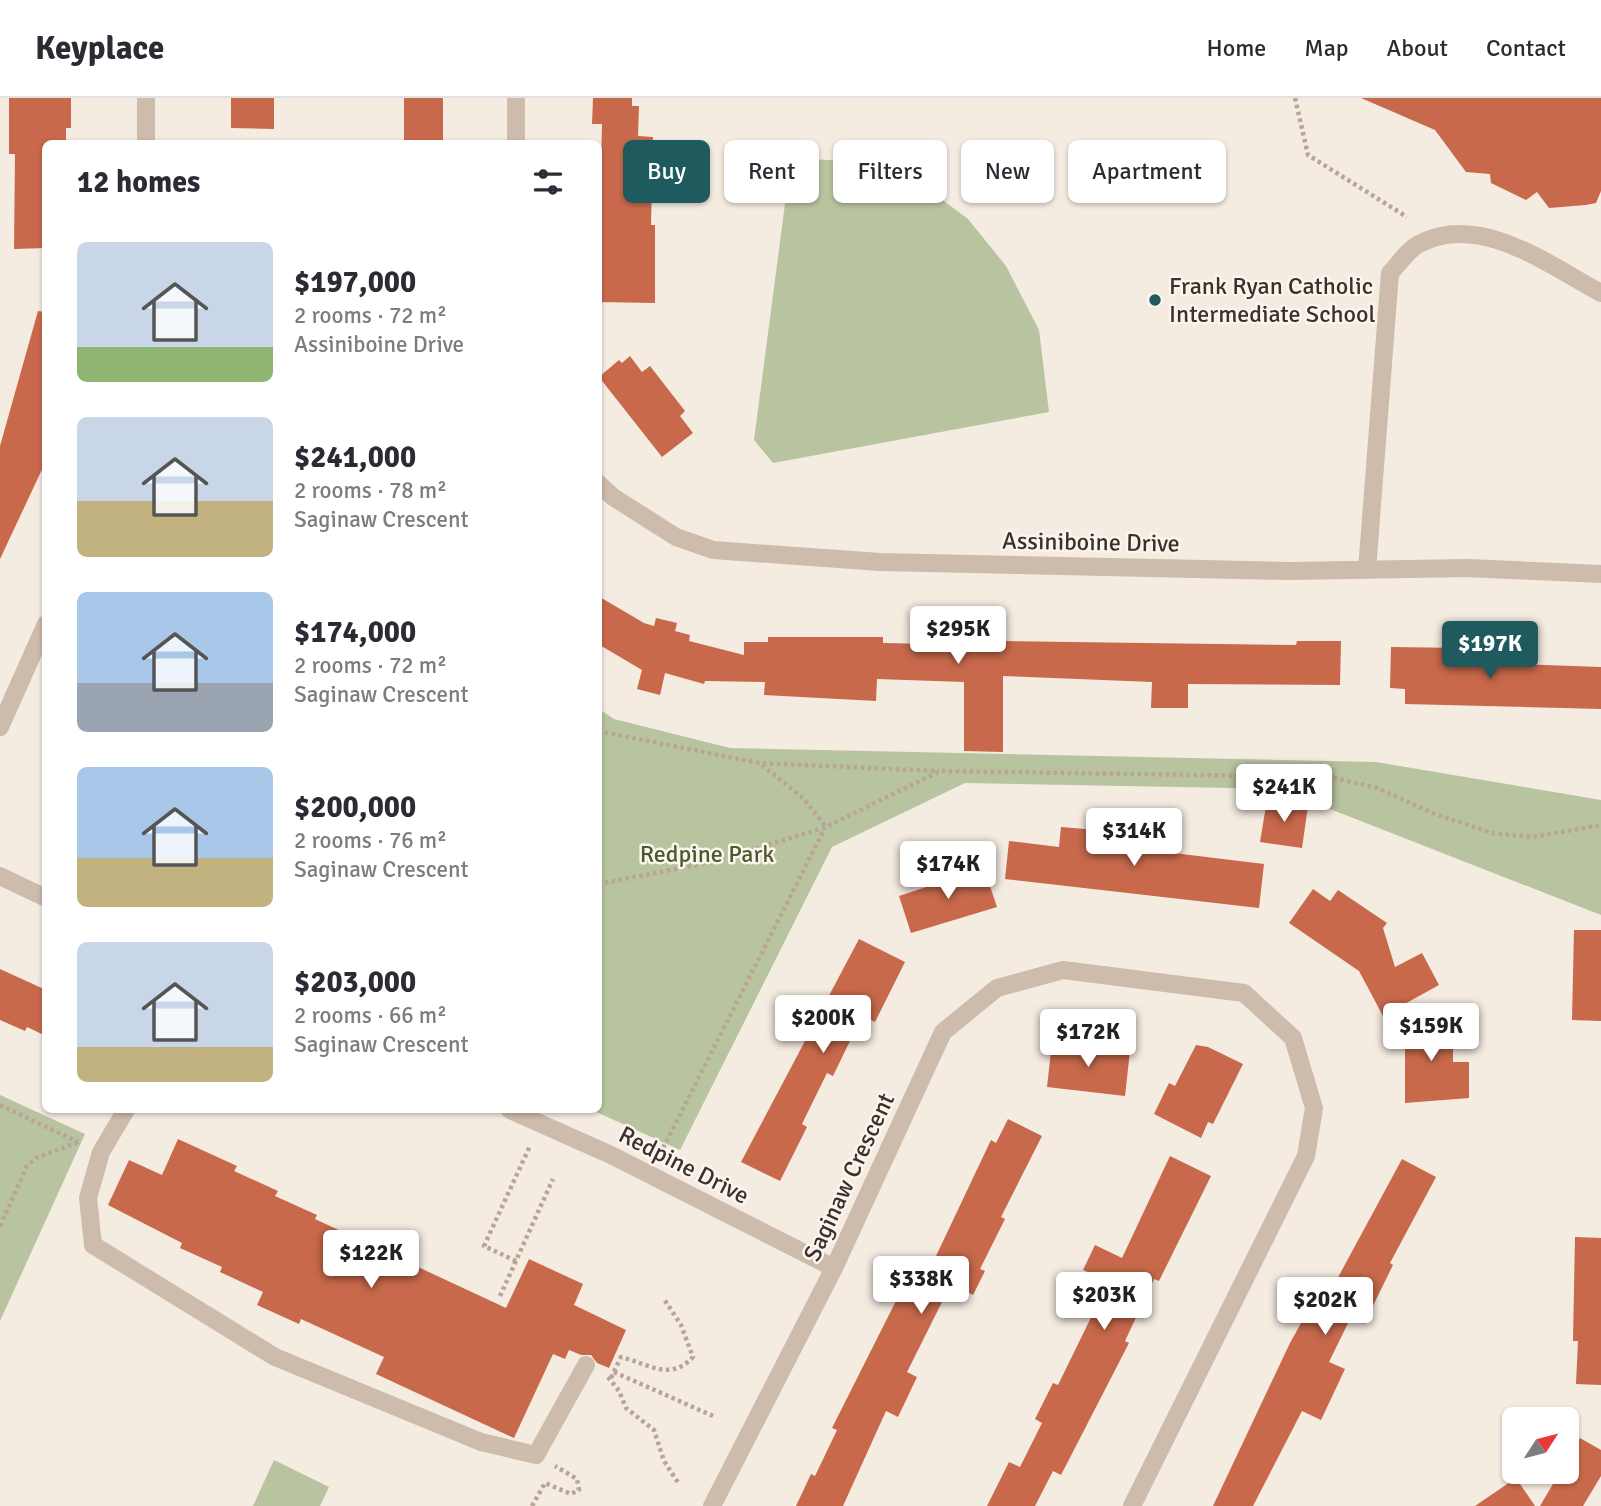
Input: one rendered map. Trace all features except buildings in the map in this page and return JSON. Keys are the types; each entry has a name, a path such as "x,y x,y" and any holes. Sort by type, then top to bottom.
{"street":[{"path":"146,98 146,140"},
{"path":"516,98 516,140"},
{"path":"1367,570 1390,273 1418,244 1449,232 1507,243 1601,293"},
{"name":"Assiniboine Drive","path":"602,487 676,537 713,550 880,562 1289,571 1468,568 1601,574"},
{"path":"0,727 42,633"},
{"path":"0,876 42,896"},
{"name":"Saginaw Crescent","path":"712,1506 834,1268 943,1032 997,988 1063,970 1244,993 1293,1038 1314,1108 1306,1156 1132,1506"},
{"path":"124,1113 101,1152 88,1198 93,1245 275,1357 481,1442 536,1455 586,1365"},
{"name":"Redpine Drive","path":"517,1113 649,1174 834,1268"}],"path":[{"path":"1295,98 1308,155 1407,218"},
{"path":"602,732 759,763 940,771 1330,778 1377,788 1435,814 1492,832 1532,837 1601,825"},
{"path":"759,763 780,776 804,799 826,827"},
{"path":"602,883 712,862 826,827 940,771"},
{"path":"649,1174 826,827"},
{"path":"0,1105 101,1152"},
{"path":"516,1261 484,1247 540,1123"},
{"path":"0,1226 27,1166 36,1158 78,1142"},
{"path":"500,1296 553,1179"},
{"path":"611,1378 621,1357 668,1372 683,1368 693,1357 681,1325 664,1299"},
{"path":"586,1365 611,1378 626,1408 654,1430 664,1461 679,1484"},
{"path":"614,1372 713,1416"},
{"path":"531,1506 545,1483 571,1494 579,1490 577,1479 536,1455"}],"green space":[{"path":"819,159 833,160 833,203 947,203 968,219 1006,266 1039,330 1049,412 773,463 754,440 785,203 819,203"},
{"name":"Redpine Park","path":"602,711 614,719 730,748 1376,762 1601,800 1601,915 1279,789 965,783 832,847 680,1150 599,1113 602,1113"},
{"path":"0,1095 85,1134 0,1321"},
{"path":"274,1460 329,1487 320,1506 253,1506"}],"place":[{"name":"Frank Ryan Catholic Intermediate School","path":"1155,300"}]}
